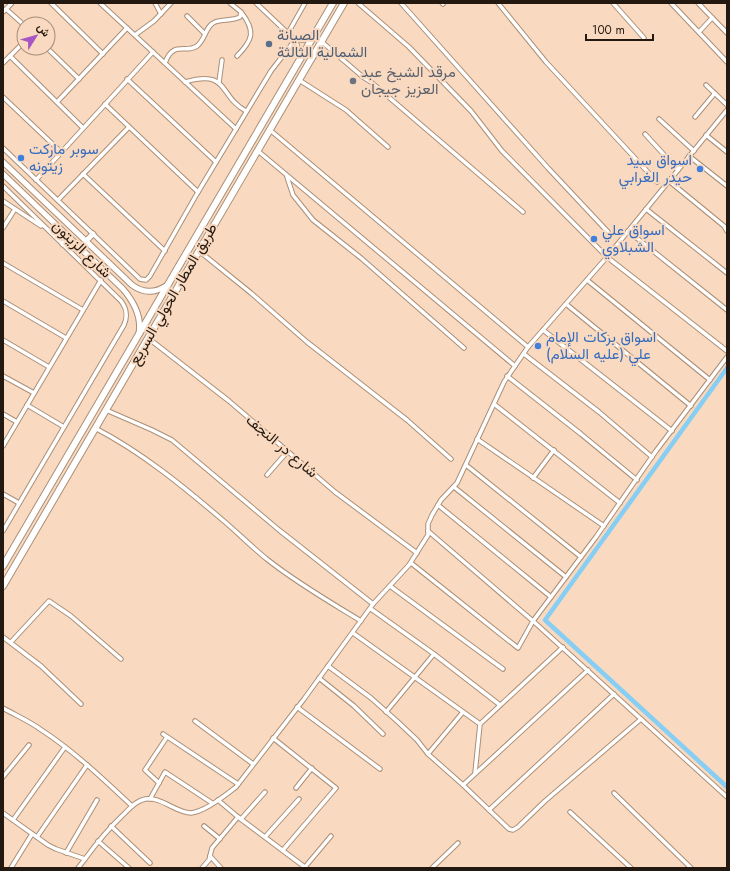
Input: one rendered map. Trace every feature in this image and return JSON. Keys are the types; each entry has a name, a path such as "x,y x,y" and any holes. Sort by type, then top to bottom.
{"highway":[{"name":"طريق المطار الحولي السريع","path":"3,566 139,337 166,286 333,3"},
{"name":"طريق المطار الحولي السريع","path":"3,586 344,3"}],"main road":[{"name":"شارع الزيتون","path":"3,162 132,285 142,290 149,291 156,291 166,286"},
{"name":"شارع الزيتون","path":"3,174 123,289 134,305 139,317 139,337"},
{"path":"86,241 93,234"},
{"path":"62,244 68,236"},
{"path":"108,274 113,272 114,268"}],"street":[{"path":"3,12 12,3"},
{"path":"51,3 103,54"},
{"path":"100,3 236,129"},
{"path":"155,3 161,14"},
{"path":"135,35 161,14 171,3"},
{"path":"230,3 241,12 249,22 251,30 251,38 246,47 237,56"},
{"path":"256,3 295,40 299,50 300,60"},
{"path":"288,33 305,3"},
{"path":"358,3 392,31 433,71 471,112 502,151 607,257 727,351"},
{"path":"401,3 548,168 608,232"},
{"path":"498,3 546,62 657,182"},
{"path":"613,3 644,38"},
{"path":"671,3 727,62"},
{"path":"698,3 727,33"},
{"path":"6,9 16,18"},
{"path":"165,63 171,52 179,48 196,46 201,42 209,25 216,21 240,17 241,12"},
{"path":"188,16 205,34"},
{"path":"699,32 712,18"},
{"path":"57,102 127,28"},
{"path":"295,40 306,40 315,34"},
{"path":"3,148 143,280 148,279 246,111 271,71 295,40"},
{"path":"322,42 371,82 522,212"},
{"path":"3,63 16,50"},
{"path":"36,180 153,52"},
{"path":"10,56 83,128"},
{"path":"56,56 79,79"},
{"path":"219,82 222,60"},
{"path":"185,82 205,78 219,82 239,107 246,111"},
{"path":"128,79 216,162"},
{"path":"299,80 346,110 388,147"},
{"path":"706,85 727,105"},
{"path":"695,116 715,93"},
{"path":"3,97 61,152"},
{"path":"104,104 198,192"},
{"path":"80,867 98,841 111,826 132,806 141,800 156,800 189,812 197,811 225,796 238,784 371,609 373,604 411,562 417,553 428,535 428,524 438,505 457,483 476,439 507,376 528,348 607,257 726,113"},
{"path":"659,119 694,151"},
{"path":"58,200 129,127"},
{"path":"270,130 528,348"},
{"path":"645,134 678,170"},
{"path":"706,136 727,152"},
{"path":"258,151 515,366"},
{"path":"689,156 727,186"},
{"path":"83,174 165,251"},
{"path":"287,176 293,195 313,220 361,258 464,348"},
{"path":"669,181 724,226 727,231"},
{"path":"3,186 101,280 125,305 127,310 126,319 3,531"},
{"path":"3,201 49,230"},
{"path":"3,228 15,209"},
{"path":"646,209 727,273"},
{"path":"628,231 727,310"},
{"path":"199,252 308,342 407,420 452,459"},
{"path":"3,263 83,310"},
{"path":"3,446 101,280"},
{"path":"587,280 710,380"},
{"path":"3,301 66,338"},
{"path":"566,304 691,406"},
{"path":"543,330 672,431"},
{"name":"شارع در النجف","path":"148,338 229,401 287,452 336,492 417,553"},
{"path":"3,340 49,368"},
{"path":"524,354 599,412 652,457"},
{"path":"411,562 518,648 533,621 604,526 652,457 727,357"},
{"path":"3,376 34,393"},
{"path":"507,376 581,434 636,480"},
{"path":"494,404 620,503"},
{"path":"27,405 64,427"},
{"path":"106,410 158,432 177,444 279,530 373,604"},
{"path":"3,414 17,422"},
{"path":"95,428 120,441 154,464 225,522 267,559 300,583 361,621"},
{"path":"476,439 604,526"},
{"path":"533,478 554,450"},
{"path":"267,475 287,452"},
{"path":"466,465 581,557"},
{"path":"454,487 566,577"},
{"path":"3,494 19,503"},
{"path":"438,505 551,597"},
{"path":"428,531 563,647 727,797"},
{"path":"390,586 503,669"},
{"path":"11,642 49,601 72,616 120,659"},
{"path":"371,609 434,654 500,705"},
{"path":"353,633 480,724"},
{"path":"3,637 41,666 81,704"},
{"path":"476,773 480,724 563,647"},
{"path":"386,712 434,654"},
{"path":"328,666 371,698 416,740 428,754 463,784 509,829 513,830 640,719"},
{"path":"463,784 588,670"},
{"path":"319,678 354,706 383,734"},
{"path":"489,810 614,694"},
{"path":"297,707 380,769"},
{"path":"3,708 40,729 87,765 132,806"},
{"path":"428,754 463,712"},
{"path":"195,721 253,764"},
{"path":"164,734 238,784"},
{"path":"160,783 145,770 168,737"},
{"path":"273,738 336,788 283,850"},
{"path":"3,778 29,745"},
{"path":"13,820 65,748"},
{"path":"37,837 87,765"},
{"path":"296,788 312,768"},
{"path":"150,800 165,772 212,803"},
{"path":"202,868 208,863 212,848 265,792"},
{"path":"614,793 691,868"},
{"path":"265,837 299,799"},
{"path":"66,853 97,800"},
{"path":"218,800 305,867 331,836"},
{"path":"570,812 631,868"},
{"path":"3,813 48,845 85,859"},
{"path":"111,826 150,863"},
{"path":"204,826 220,839"},
{"path":"11,868 32,834"},
{"path":"98,841 129,868"},
{"path":"432,868 458,843"},
{"path":"210,856 221,868"}],"waterway":[{"path":"727,368 545,620 727,787"}],"place":[{"name":"الصيانة الشمالية الثالثة","path":"269,44"},
{"name":"مرقد الشيخ عبد العزيز جيجان","path":"353,81"},
{"name":"سوبر ماركت زيتونه","path":"21,158"},
{"name":"اسواق سيد حيدر الغرابي","path":"700,169"},
{"name":"اسواق علي الشبلاوي","path":"594,239"},
{"name":"اسواق بركات الإمام علي (عليه السلام)","path":"538,346"}]}
